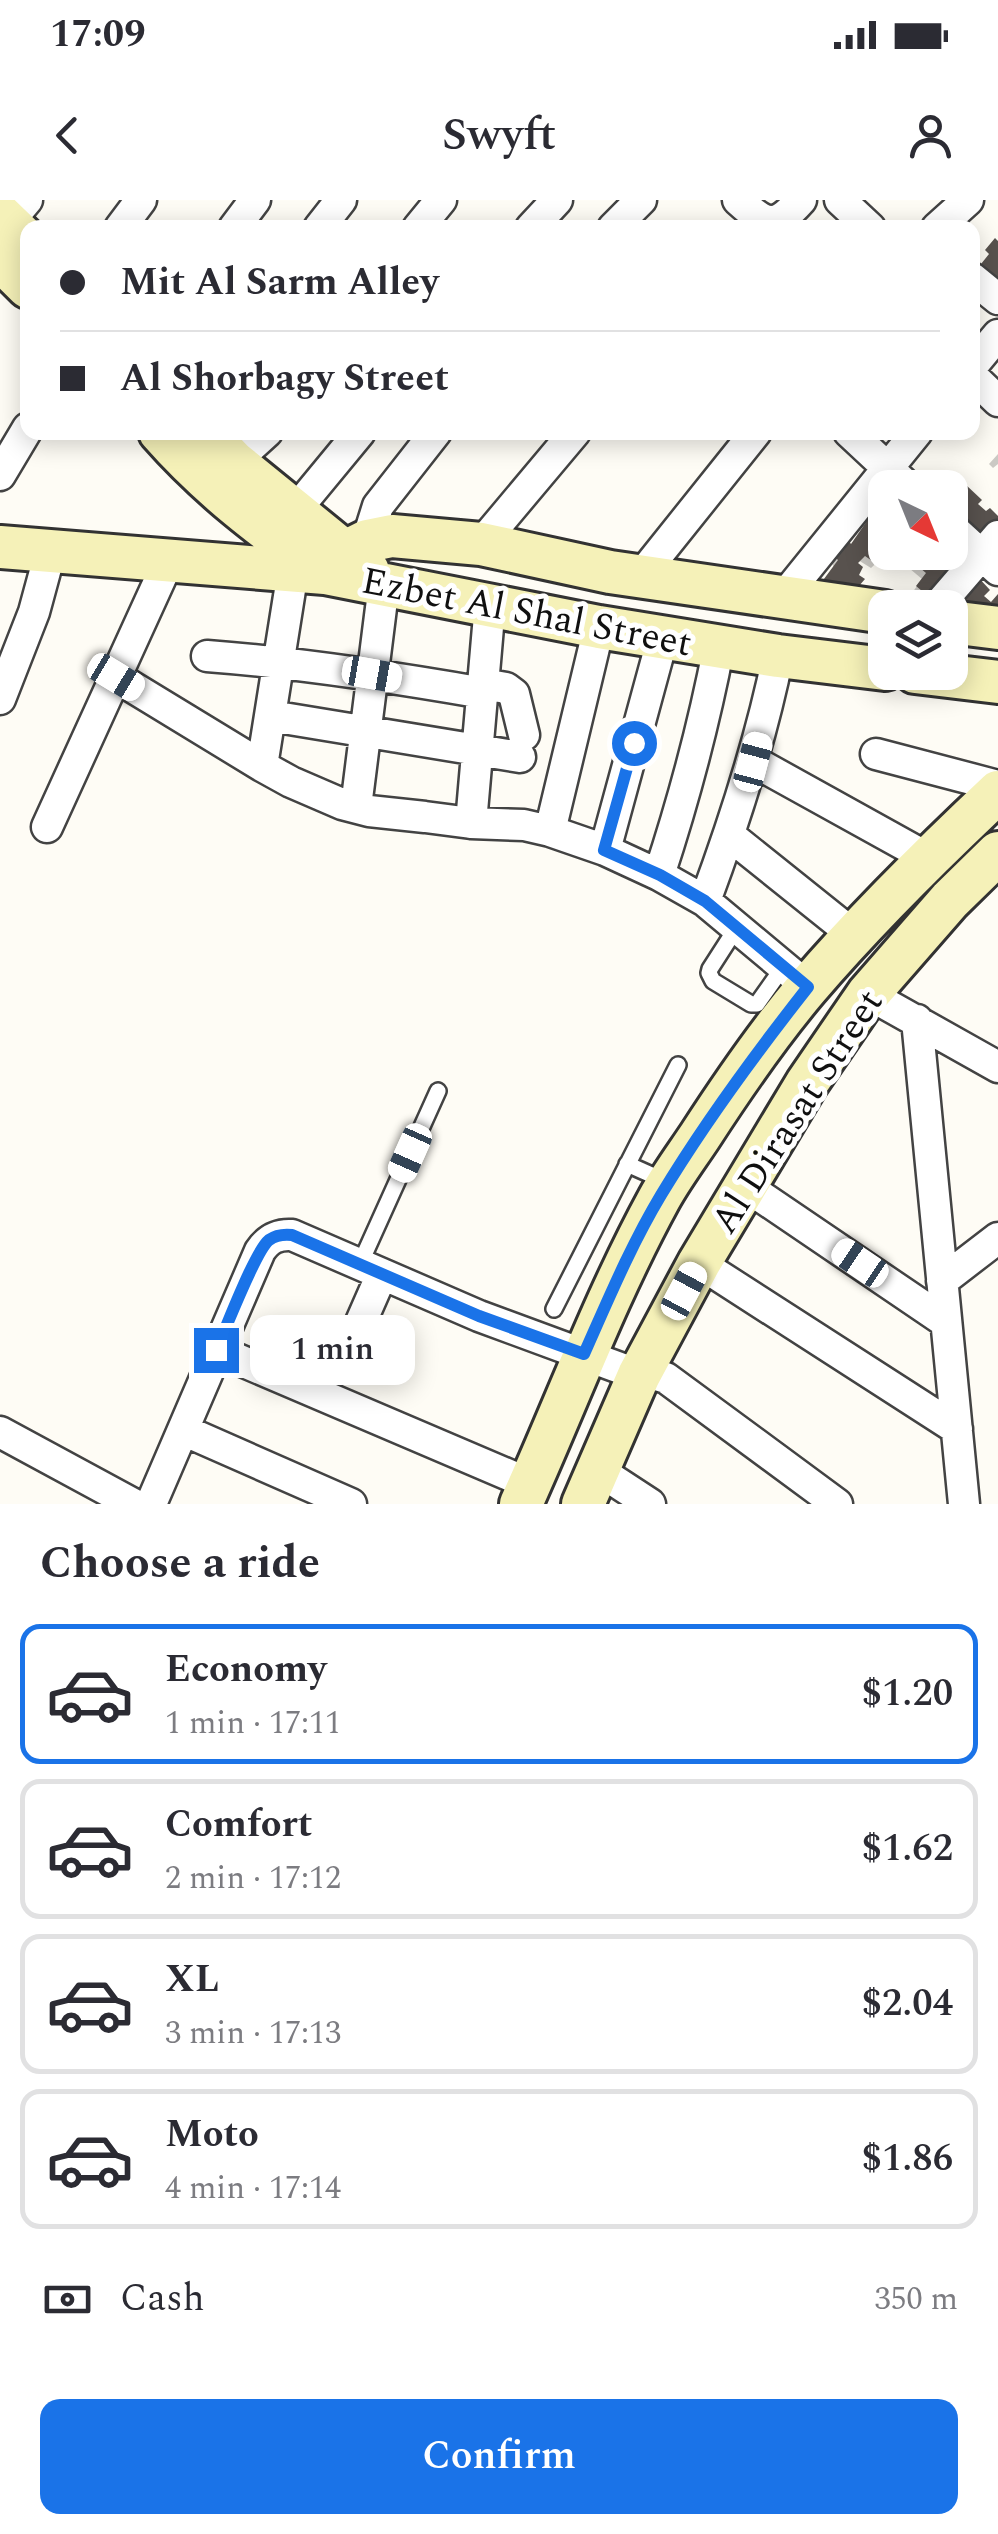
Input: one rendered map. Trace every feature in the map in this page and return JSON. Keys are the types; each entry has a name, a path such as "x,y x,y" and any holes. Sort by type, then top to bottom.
{"street":[{"path":"325,220 341,200"},
{"path":"425,220 441,200"},
{"path":"539,220 558,200"},
{"path":"622,220 641,200"},
{"path":"780,220 801,200"},
{"path":"840,200 861,220"},
{"path":"946,220 968,200"},
{"path":"980,356 998,335"},
{"path":"0,474 21,440"},
{"path":"167,440 239,510 384,584 356,807"},
{"path":"294,512 353,440"},
{"path":"262,766 280,662 333,559 430,440"},
{"path":"481,544 567,440"},
{"path":"640,577 750,440"},
{"path":"857,440 889,470"},
{"path":"901,470 914,440"},
{"path":"220,447 294,512 333,559"},
{"path":"782,598 868,509"},
{"name":"Ezbet Al Shal Street","path":"0,547 168,562 333,559 392,536 481,544 640,577 868,610"},
{"path":"955,590 992,554 968,538"},
{"path":"0,699 34,612 50,553"},
{"path":"47,826 168,562"},
{"name":"Ezbet Al Shal Street","path":"384,584 599,626 868,667"},
{"path":"471,822 490,604"},
{"path":"968,624 998,628"},
{"path":"550,831 599,626"},
{"path":"604,850 663,636"},
{"path":"660,875 704,724 719,646"},
{"path":"206,656 483,689 506,688 514,694 522,746 477,750 271,716"},
{"path":"705,901 753,762 778,656"},
{"path":"116,677 262,766 317,794 356,807 471,822 524,824 604,850 705,901 796,977"},
{"path":"968,678 998,682"},
{"path":"876,754 998,789"},
{"path":"753,762 928,858"},
{"name":"Al Dirasat Street","path":"526,1494 626,1262 669,1183 765,1042 796,977 856,936 998,789"},
{"path":"729,835 856,936"},
{"name":"Al Dirasat Street","path":"590,1487 639,1375 698,1263 807,1084 868,994 950,900 998,853"},
{"path":"868,994 998,1067"},
{"path":"916,1020 964,1504"},
{"path":"744,1185 946,1322"},
{"path":"151,1504 260,1251 272,1237 292,1235 479,1316 639,1375 666,1378 837,1504"},
{"path":"942,1282 998,1238"},
{"path":"698,1263 956,1429"},
{"path":"346,1356 371,1269"},
{"path":"216,1350 526,1494"},
{"path":"182,1430 351,1504"},
{"path":"0,1432 133,1504"},
{"path":"590,1487 650,1504"}],"lane":[{"path":"736,927 710,969 713,981 757,1004 796,977"},
{"path":"554,1309 678,1066"},
{"path":"371,1269 438,1091"},
{"path":"627,1164 669,1183"}],"building":[{"path":"995,238 998,241 998,288 980,278 980,265 989,254 985,250"},
{"path":"968,487 982,500 978,504 998,516 998,526 981,547 968,535"},
{"path":"868,519 868,558 865,556 858,563 863,567 859,575 865,579 852,594 818,587 848,540 851,544"},
{"path":"922,570 962,570 944,590 921,590 916,586 926,573"},
{"path":"977,576 990,590 984,596 991,602 998,594 998,626 968,617 966,590"}],"route":[{"path":"216,1350 260,1251 272,1237 282,1234 479,1316 584,1354 661,1196 716,1111 808,987 705,901 604,850 634,743"}]}
